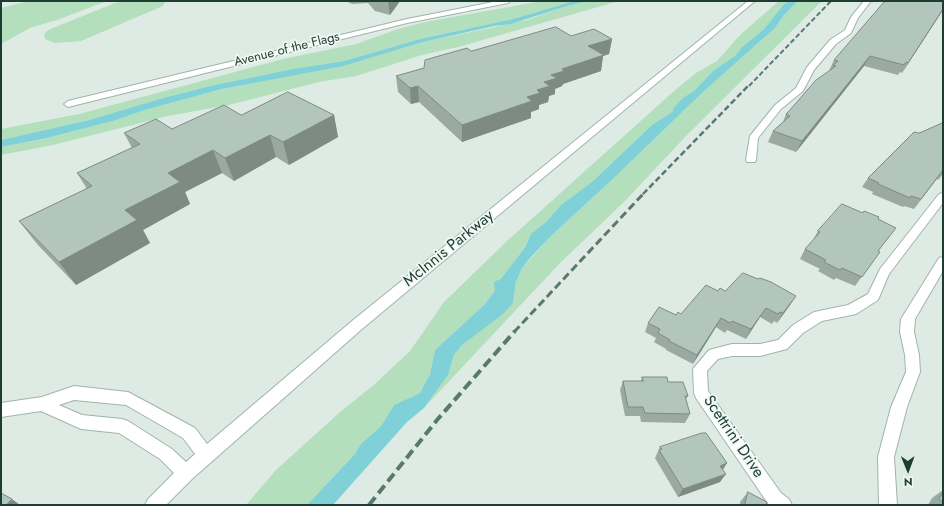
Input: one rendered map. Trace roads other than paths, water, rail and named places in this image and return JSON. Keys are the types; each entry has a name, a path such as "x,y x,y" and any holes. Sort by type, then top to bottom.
{"street":[{"name":"Avenue of the Flags","path":"68,104 407,21 508,1"},
{"name":"McInnis Parkway","path":"154,505 186,473 362,320 752,1"},
{"path":"751,160 753,138 778,108 800,89 810,69 833,42 848,31 855,16 868,1"},
{"name":"Scettrini Drive","path":"783,505 775,499 701,393 700,369 714,354 732,350 760,350 782,345 798,329 819,316 851,310 873,298 884,272 943,196"},
{"path":"888,505 886,457 899,407 913,372 912,355 907,332 908,319 943,261"},
{"path":"1,410 42,404 74,393 128,399 189,433 206,456"},
{"path":"42,404 81,422 122,426 166,454 186,473"}],"water":[{"path":"574,1 589,1 567,6 511,24 494,26 419,43 343,66 222,89 145,110 113,121 47,138 1,147 1,140 89,120 210,86 294,69 344,61 420,39 513,19"},
{"path":"790,1 798,1 784,15 775,28 704,91 551,236 531,257 522,268 516,282 513,303 503,314 462,345 454,355 448,375 424,408 407,422 333,505 307,505 355,454 361,444 381,426 394,405 420,393 430,374 435,350 485,304 495,290 494,282 501,279 525,247 531,234 547,221 561,205 593,181 653,124 672,112 674,107 684,97 694,91 714,70 735,56 742,47 764,29 784,4"}],"railway":[{"path":"749,86 831,1"},
{"path":"643,194 749,85"},
{"path":"514,332 644,193"},
{"path":"369,505 437,420 515,331"}]}
